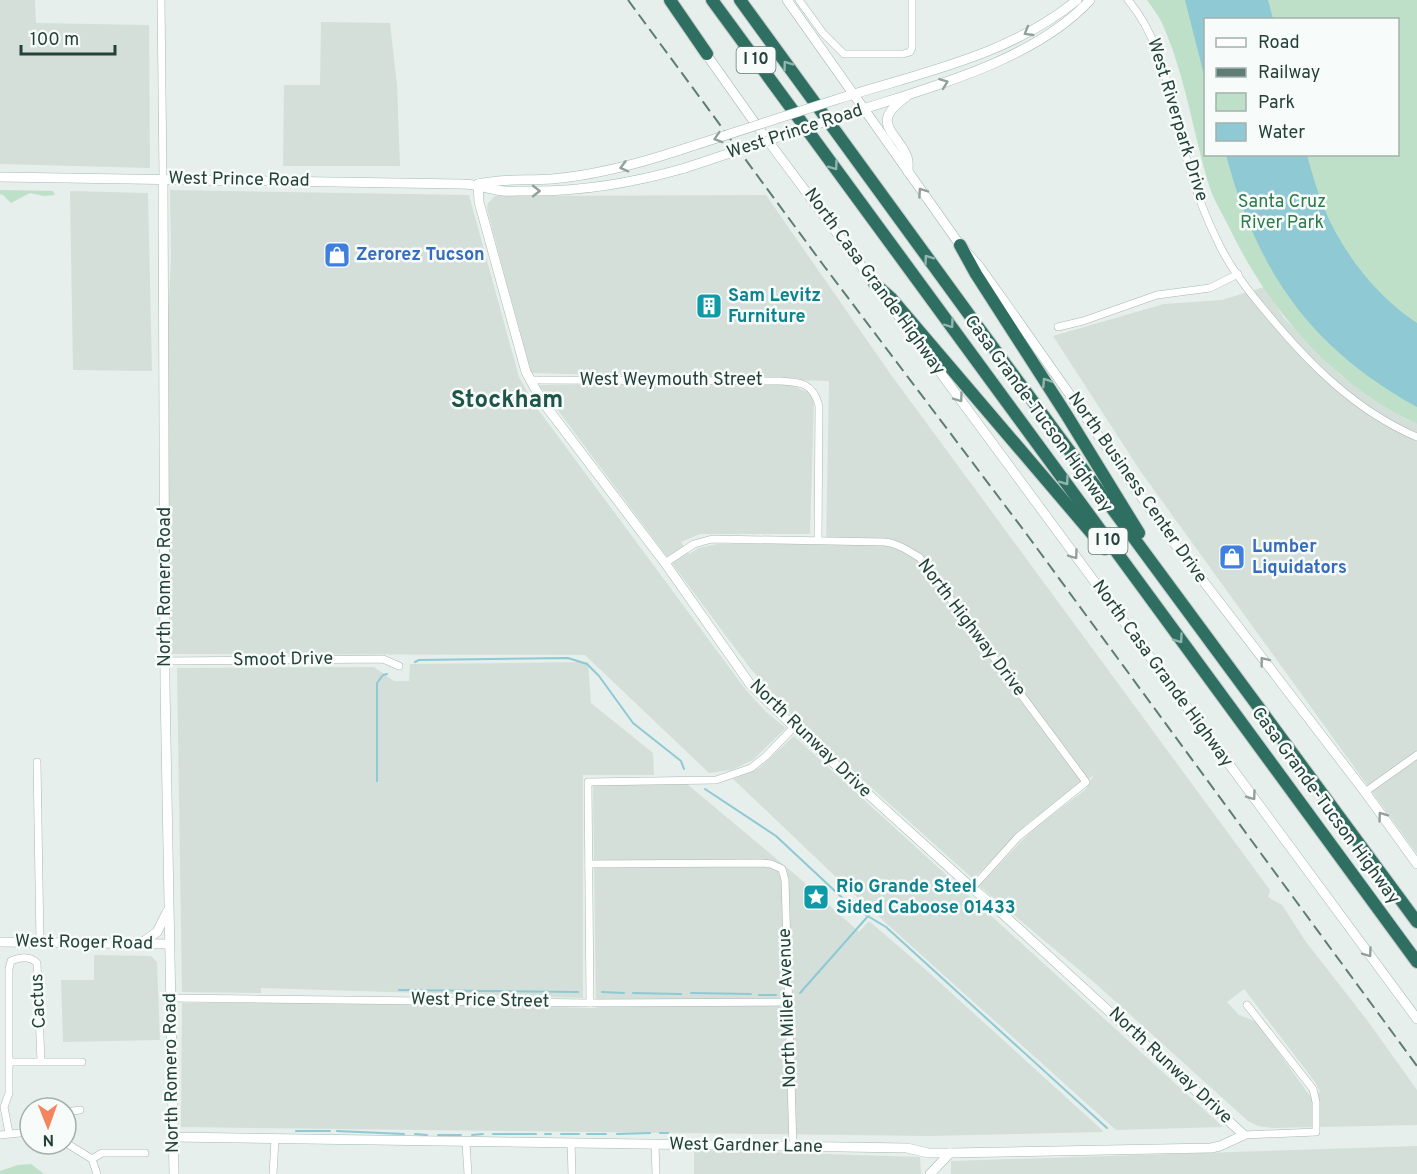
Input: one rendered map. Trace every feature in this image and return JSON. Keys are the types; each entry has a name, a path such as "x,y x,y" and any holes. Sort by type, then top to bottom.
{"highway":[{"path":"670,0 706,54"},
{"name":"Casa Grande-Tucson Highway","path":"712,0 1417,962"},
{"name":"Casa Grande-Tucson Highway","path":"740,0 1417,922"},
{"path":"960,245 1175,593"},
{"path":"874,283 891,298 1161,613"}],"street":[{"name":"North Romero Road","path":"161,0 165,661 174,1174"},
{"name":"North Casa Grande Highway","path":"663,0 706,54 1417,1019"},
{"name":"North Business Center Drive","path":"787,0 1171,538 1365,792 1417,864"},
{"path":"799,0 823,33 844,54 910,52 912,0"},
{"name":"West Prince Road","path":"478,184 497,179 549,179 590,175 680,150 987,53 1036,28 1077,0"},
{"name":"West Prince Road","path":"0,177 478,184 498,190 570,190 638,180 685,168 972,72 1004,59 1051,32 1090,0"},
{"name":"West Riverpark Drive","path":"1128,0 1148,28 1158,53 1190,170 1218,243 1238,274 1264,310 1317,369 1348,396 1417,437"},
{"path":"908,171 908,158 890,132 887,122 898,103 912,93"},
{"name":"North Runway Drive","path":"478,184 479,202 530,380 542,401 665,562 750,684 794,728 972,888 1011,920 1244,1135"},
{"path":"1058,327 1083,321 1157,295 1210,288 1238,274"},
{"name":"West Weymouth Street","path":"530,380 780,381 795,382 810,388 816,395 819,406 818,540"},
{"name":"North Highway Drive","path":"665,562 694,544 712,539 892,543 920,558 1086,782 1018,837 972,888"},
{"name":"Smoot Drive","path":"165,661 383,659 399,666"},
{"path":"590,1002 588,782 716,780 751,768 794,728"},
{"path":"1365,792 1417,755"},
{"path":"37,762 40,943"},
{"name":"North Miller Avenue","path":"589,864 761,863 782,869 785,880 793,1147"},
{"path":"138,944 157,932 168,910"},
{"name":"West Roger Road","path":"0,942 169,944"},
{"name":"Cactus","path":"9,1133 4,1107 9,1092 9,969 11,961 17,958 28,958 37,963 41,1061"},
{"name":"West Price Street","path":"171,998 789,1002"},
{"name":"West Gardner Lane","path":"172,1137 907,1148 928,1153 950,1153 1210,1148 1244,1135 1316,1132 1316,1102 1313,1089 1247,1005"},
{"path":"10,1062 82,1062"},
{"path":"0,1135 18,1133"},
{"path":"273,1174 274,1139"},
{"path":"466,1143 468,1174"},
{"path":"571,1143 572,1174"},
{"path":"655,1145 656,1174"},
{"path":"78,1151 92,1160 97,1174"},
{"path":"92,1160 102,1154 146,1153"},
{"path":"928,1153 929,1174"},
{"path":"929,1174 950,1153"}],"shaded area":[{"path":"0,0 35,0 36,23 149,25 150,168 0,164"},
{"path":"321,22 390,23 397,85 400,166 283,166 284,85 320,85"},
{"path":"170,190 469,195 519,377 534,404 746,690 765,711 786,728 753,760 732,770 709,773 585,655 171,654 167,345 171,256"},
{"path":"70,191 148,193 152,371 73,370"},
{"path":"766,195 889,372 1270,890 1268,897 1282,905 1306,942 1367,1020 1417,1090 1417,1125 1272,1128 1258,1126 1248,1121 1095,983 979,886 1033,829 1085,790 1094,775 1027,824 973,879 795,719 750,668 539,385 789,384 807,392 814,400 810,534 700,534 681,542 689,554 699,548 717,544 826,544 829,381 531,373 487,209 488,203 495,196","holes":["1244,989 1315,1082 1320,1092 1310,1096 1257,1022 1239,1015 1227,1002"]},
{"path":"1264,287 1284,318 1340,375 1404,418 1417,424 1417,854 1141,472 1053,336 1164,304 1222,300"},
{"path":"588,662 591,703 653,753 654,775 583,775 583,998 261,988 261,993 182,992 177,668 374,667 394,681 409,681 410,664"},
{"path":"794,736 1223,1127 1116,1130 857,897 733,779 759,768"},
{"path":"687,784 797,876 859,932 869,921 925,969 1103,1132 930,1136 181,1127 182,1003 376,1003 596,1008 593,785"},
{"path":"94,955 151,956 157,962 160,1040 63,1042 61,980 94,980"},
{"path":"1417,1146 1417,1174 951,1174 951,1161"},
{"path":"694,1150 920,1157 921,1174 694,1174"}],"green space":[{"name":"Santa Cruz River Park","path":"1147,0 1417,0 1417,424 1386,408 1331,366 1306,342 1263,287 1245,257 1209,185 1177,62 1157,14"},
{"path":"0,190 53,191 55,195 44,196 30,193 11,203 0,194"},
{"path":"31,1164 44,1174 0,1174 0,1171 18,1165"}],"water":[{"path":"1185,0 1268,0 1273,18 1204,18 1204,75"},
{"path":"1226,156 1307,156 1324,208 1340,241 1375,287 1417,323 1417,407 1379,384 1346,359 1318,332 1293,302 1272,270 1254,235"}],"waterway":[{"path":"415,662 419,660 568,658 587,664 599,676 633,723 681,761 684,769"},
{"path":"377,781 377,683 383,675 387,674"},
{"path":"705,789 776,836 851,906 886,927 1107,1128"},
{"path":"800,993 869,915"},
{"path":"399,990 578,992"},
{"path":"602,992 624,993"},
{"path":"633,993 681,994"},
{"path":"691,993 751,994"},
{"path":"759,995 776,995"},
{"path":"296,1131 330,1131"},
{"path":"337,1131 404,1134"},
{"path":"617,1134 650,1133"},
{"path":"660,1133 668,1133"},
{"path":"415,1134 427,1135"},
{"path":"472,1135 483,1134"},
{"path":"493,1134 536,1134"},
{"path":"545,1134 551,1134"},
{"path":"561,1134 579,1134"},
{"path":"587,1134 606,1134"},
{"path":"438,1135 461,1135"}],"railway":[{"path":"628,0 824,266 1025,532 1417,1066"},
{"path":"812,894 819,901"}],"place":[{"name":"Zerorez Tucson","path":"337,255"},
{"name":"Sam Levitz Furniture","path":"709,306"},
{"name":"Lumber Liquidators","path":"1232,557"},
{"name":"Rio Grande Steel Sided Caboose 01433","path":"816,897"}],"district":[{"name":"Stockham","path":"507,401"}]}
